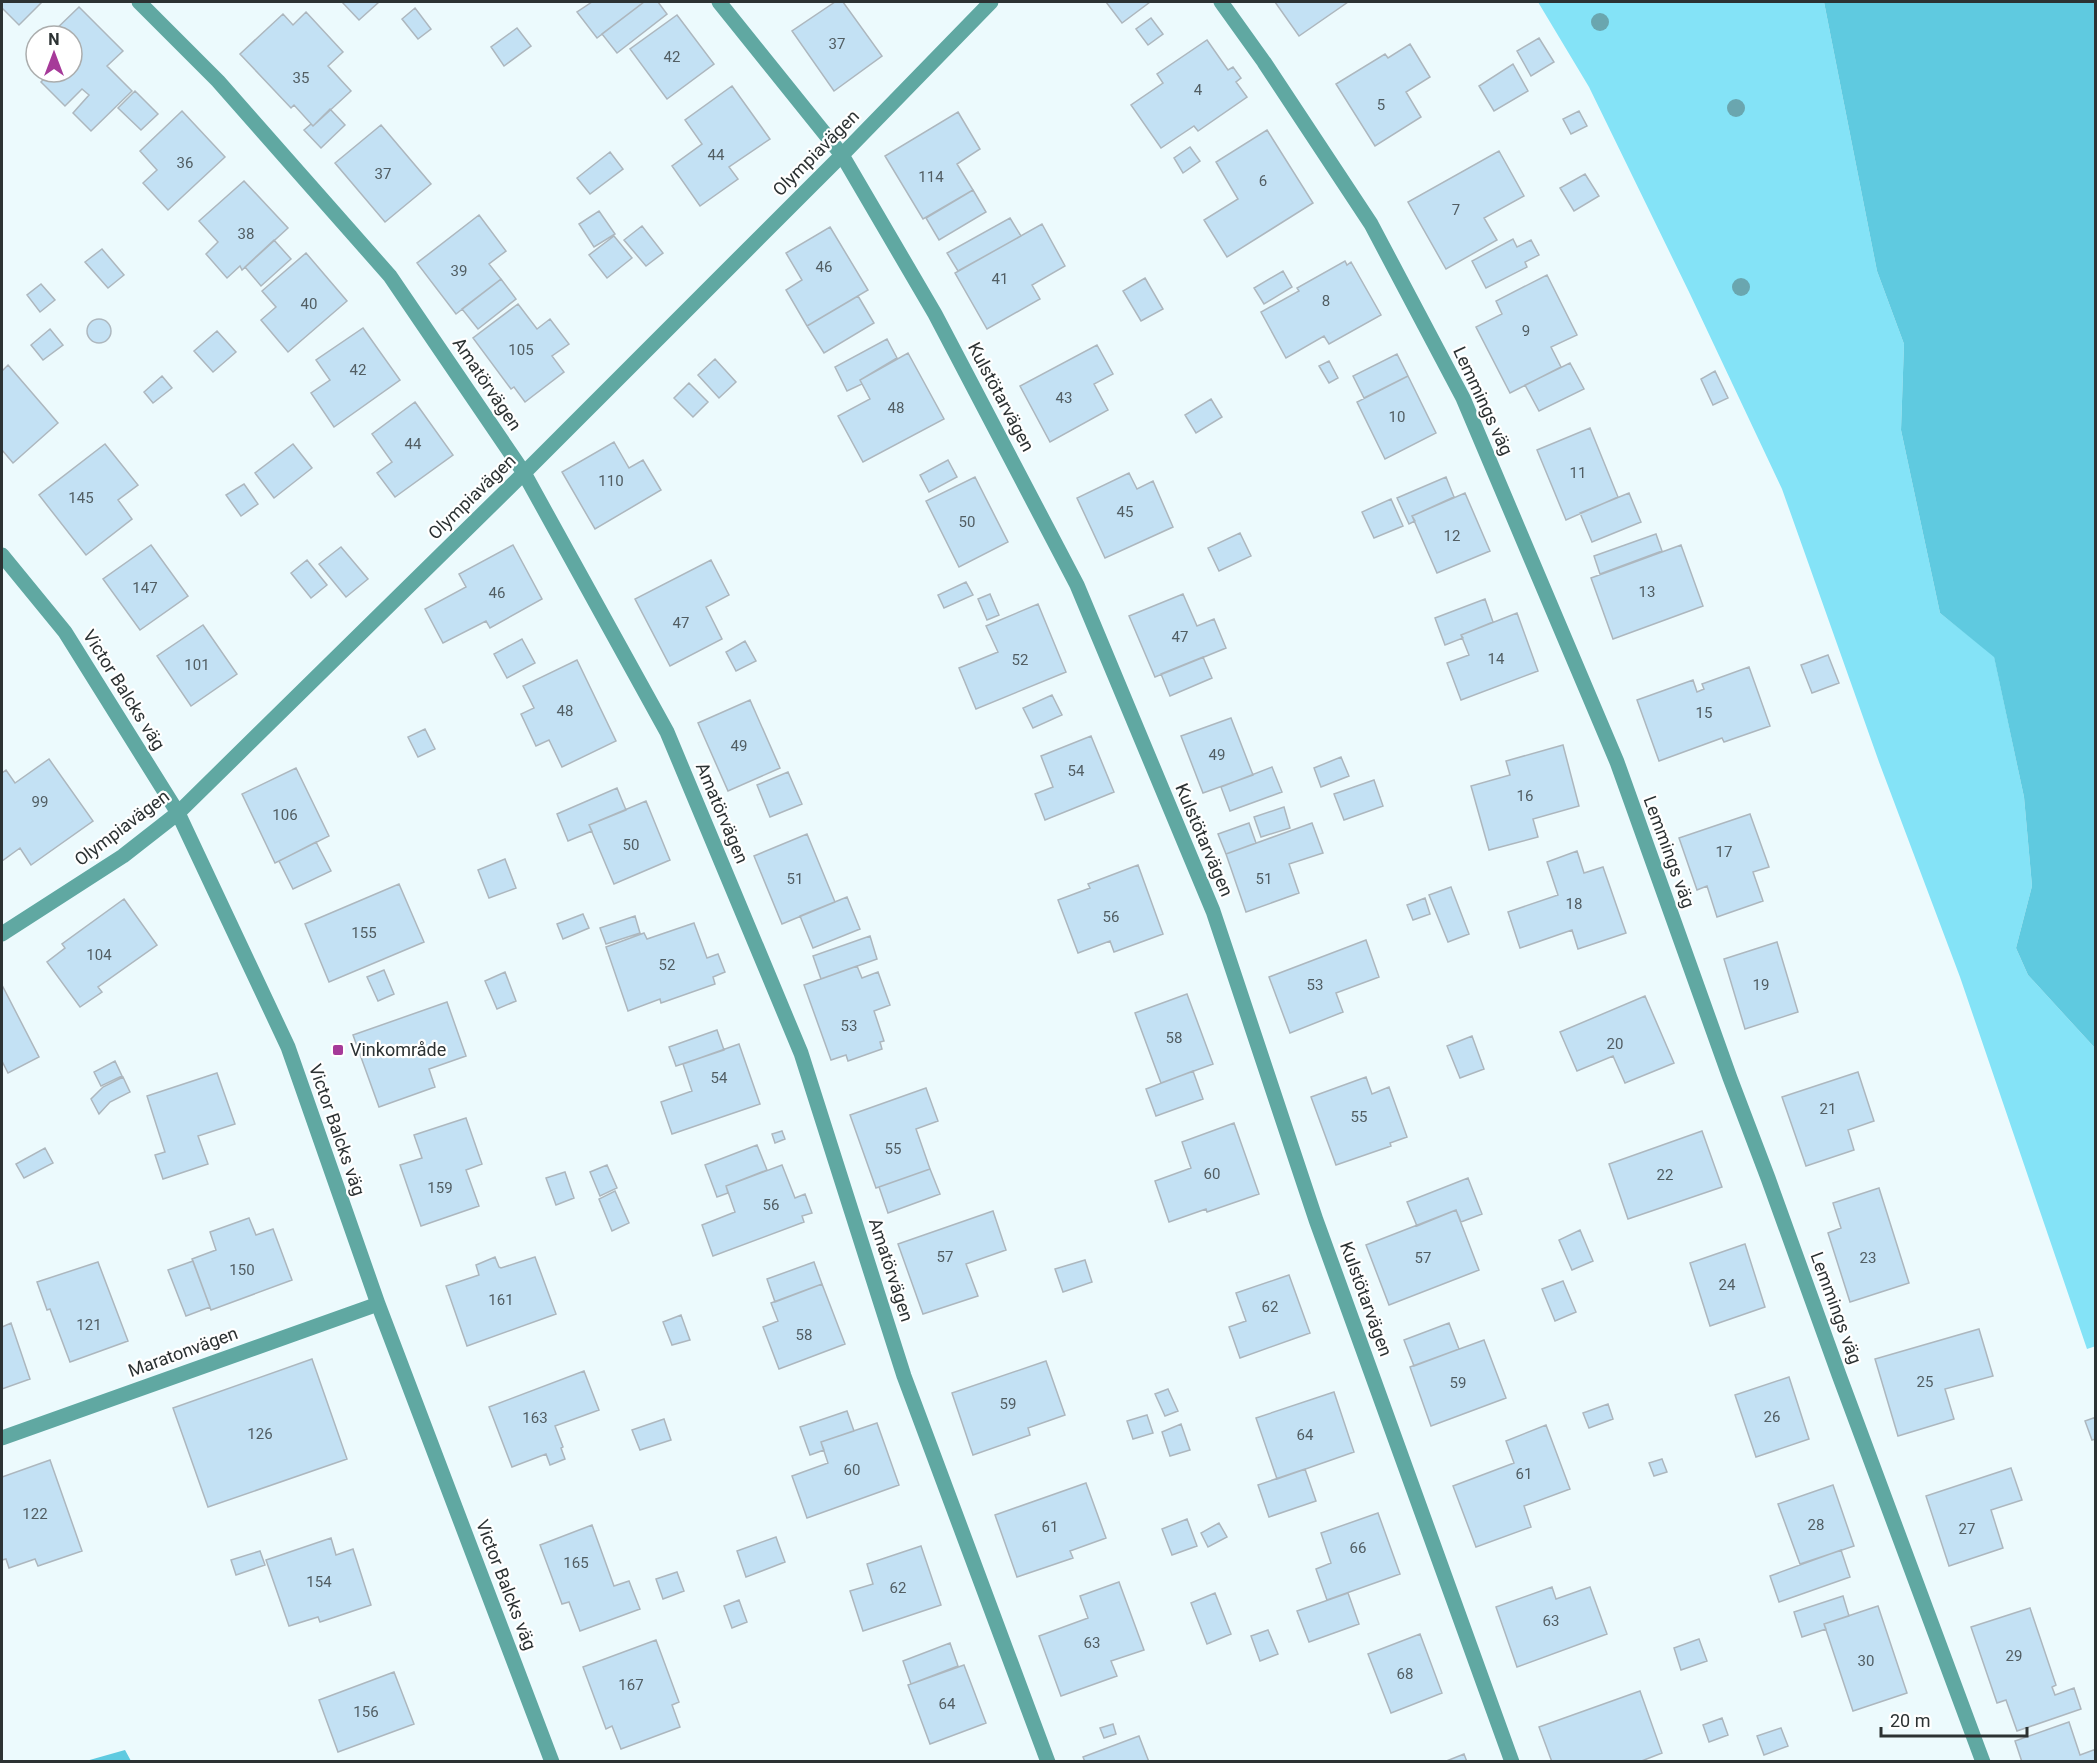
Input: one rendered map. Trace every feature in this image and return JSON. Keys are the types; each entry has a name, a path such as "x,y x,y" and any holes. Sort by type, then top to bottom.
{"street":[{"name":"Amatörvägen","path":"139,2 218,81 390,276 524,473 667,732 801,1053 904,1376 1048,1761"},
{"name":"Kulstötarvägen","path":"719,2 842,155 935,314 1077,585 1213,910 1316,1220 1512,1761"},
{"name":"Olympiavägen","path":"2,934 123,856 178,813 524,473 992,2"},
{"name":"Lemmings väg","path":"1221,2 1264,62 1371,224 1463,398 1617,762 1730,1078 1983,1761"},
{"name":"Victor Balcks väg","path":"2,555 65,632 178,813 288,1047 378,1304 552,1761"},
{"name":"Maratonvägen","path":"2,1438 378,1304"}],"shaded area":[{"path":"1538,2 1824,2 1877,271 1904,344 1901,430 1940,613 1994,656 2024,797 2032,886 2016,948 2028,975 2095,1048 2096,1346 2087,1349 1960,977 1879,762 1782,489 1589,87"},
{"path":"1824,2 2095,2 2095,1048 2028,975 2016,948 2032,886 2024,797 1994,657 1940,613 1901,430 1904,344 1877,271"},
{"path":"125,1750 131,1761 86,1761"}],"building":[{"path":"2,2 42,2 19,25 2,8"},
{"path":"342,2 379,2 359,20"},
{"path":"592,2 644,2 597,38 577,12"},
{"path":"644,2 658,2 667,14 617,53 602,34"},
{"path":"835,2 843,2 882,56 834,91 792,31"},
{"path":"1106,2 1150,2 1122,23"},
{"path":"1275,2 1348,2 1299,36"},
{"path":"79,7 123,51 107,66 132,91 91,131 73,113 89,95 82,89 65,106 43,84 84,84 84,24 61,24"},
{"path":"415,8 431,29 418,39 402,19"},
{"path":"306,12 343,52 328,66 351,91 313,126 294,105 291,108 240,54 283,14 293,25"},
{"path":"677,15 714,64 667,99 630,49"},
{"path":"1151,18 1163,34 1148,45 1136,29"},
{"path":"517,28 531,46 504,66 491,47"},
{"path":"1539,38 1554,62 1531,76 1517,51"},
{"path":"1207,40 1228,70 1233,67 1241,78 1236,82 1247,97 1198,131 1194,126 1161,148 1131,105 1163,83 1157,74"},
{"path":"1410,44 1430,77 1406,92 1421,117 1375,146 1336,84 1385,54 1388,58"},
{"path":"1513,64 1528,91 1494,111 1479,86"},
{"path":"732,86 770,139 729,167 738,179 700,206 672,166 702,144 685,120"},
{"path":"135,91 158,114 141,130 118,108"},
{"path":"330,109 345,125 321,148 304,130 311,124 313,126"},
{"path":"182,111 225,157 168,210 143,183 157,170 140,151"},
{"path":"1579,111 1587,126 1571,134 1563,119"},
{"path":"958,112 980,149 957,164 973,190 923,219 885,156"},
{"path":"381,125 431,184 385,222 335,163"},
{"path":"1267,130 1313,203 1227,257 1204,220 1238,199 1216,162"},
{"path":"1190,147 1200,161 1183,173 1174,158"},
{"path":"1499,151 1524,196 1484,218 1497,240 1446,269 1408,202"},
{"path":"610,152 623,169 590,194 577,178"},
{"path":"1585,174 1599,196 1574,211 1560,188"},
{"path":"244,181 288,228 242,270 240,266 227,278 206,254 218,242 199,221"},
{"path":"973,190 986,212 939,240 926,218"},
{"path":"599,211 615,234 594,247 579,224"},
{"path":"479,215 506,251 489,264 501,279 456,314 417,263"},
{"path":"1010,218 1021,236 958,271 947,253"},
{"path":"1042,224 1065,266 1032,285 1040,299 987,329 955,273"},
{"path":"642,226 663,253 646,266 624,240"},
{"path":"830,227 868,290 807,326 786,290 802,280 786,253"},
{"path":"614,236 632,258 607,278 589,255"},
{"path":"1513,239 1517,247 1531,240 1539,255 1525,262 1527,267 1486,288 1472,261"},
{"path":"274,240 291,259 261,286 245,267"},
{"path":"102,249 124,275 108,288 85,262"},
{"path":"306,253 347,301 288,352 261,320 276,307 262,291"},
{"path":"1345,261 1347,265 1351,262 1381,315 1329,344 1324,336 1286,358 1261,312 1299,291 1297,288"},
{"path":"1283,271 1292,287 1264,304 1254,288"},
{"path":"1547,275 1577,335 1551,347 1561,367 1510,393 1476,327 1502,314 1496,301"},
{"path":"1145,278 1163,309 1141,321 1123,291"},
{"path":"501,279 516,299 478,329 462,309"},
{"path":"41,284 55,300 40,312 27,295"},
{"path":"858,296 874,323 824,353 807,326"},
{"path":"518,304 537,329 550,319 569,344 552,356 564,372 525,402 514,387 511,389 473,338"},
{"path":"99,319 108,322 111,331 108,340 99,343 90,340 87,331 90,322"},
{"path":"363,328 400,380 334,427 311,393 330,380 316,360"},
{"path":"50,329 63,345 43,360 31,345"},
{"path":"217,331 236,352 213,372 194,351"},
{"path":"887,339 897,358 860,380 862,384 847,391 835,367"},
{"path":"1097,345 1113,374 1094,384 1108,410 1050,442 1020,386"},
{"path":"908,353 944,419 863,462 838,416 870,399 860,380"},
{"path":"1397,354 1408,376 1364,398 1353,376"},
{"path":"715,359 736,382 719,398 698,375"},
{"path":"1329,361 1338,378 1329,383 1319,366"},
{"path":"1570,363 1584,389 1539,411 1525,385"},
{"path":"8,365 58,423 13,463 2,450 2,371"},
{"path":"1715,371 1728,398 1713,405 1701,379"},
{"path":"162,376 172,388 153,403 144,392"},
{"path":"1408,376 1436,433 1385,459 1357,402"},
{"path":"689,383 708,402 693,417 674,398"},
{"path":"1211,399 1222,417 1196,433 1185,415"},
{"path":"415,402 453,455 395,497 377,473 392,462 372,434"},
{"path":"1590,428 1618,497 1566,520 1537,450"},
{"path":"614,442 629,468 643,460 661,490 595,529 562,472"},
{"path":"105,444 138,485 118,500 132,519 86,555 39,495"},
{"path":"293,444 312,468 274,498 255,473"},
{"path":"948,460 957,477 929,492 920,475"},
{"path":"1129,473 1137,489 1153,481 1173,527 1105,558 1077,498"},
{"path":"975,477 1008,542 959,567 926,501"},
{"path":"1446,477 1454,497 1412,516 1415,521 1409,524 1397,498"},
{"path":"244,484 258,504 241,516 226,495"},
{"path":"1465,493 1490,551 1437,573 1412,516"},
{"path":"1629,493 1641,522 1592,542 1580,513"},
{"path":"1391,499 1403,526 1374,538 1362,512"},
{"path":"1240,533 1251,556 1219,571 1208,548"},
{"path":"1656,534 1662,551 1600,574 1594,556"},
{"path":"151,545 188,596 140,630 103,579"},
{"path":"513,545 542,599 490,628 486,621 443,643 425,609 466,587 459,574"},
{"path":"1681,545 1703,606 1613,639 1591,578"},
{"path":"341,547 368,579 346,597 319,564"},
{"path":"307,560 327,585 311,598 291,573"},
{"path":"711,560 729,595 706,607 722,639 670,666 635,599"},
{"path":"966,582 973,595 944,608 938,595"},
{"path":"990,594 999,615 987,620 978,599"},
{"path":"1183,594 1197,626 1214,619 1226,648 1155,677 1129,616"},
{"path":"1485,599 1493,622 1461,635 1463,638 1445,645 1435,618"},
{"path":"1038,604 1066,672 976,709 959,668 998,652 986,626"},
{"path":"1517,613 1538,671 1461,700 1447,663 1469,655 1461,635"},
{"path":"203,625 237,674 191,706 157,656"},
{"path":"522,639 535,663 507,678 494,654"},
{"path":"745,641 756,661 736,671 726,652"},
{"path":"1828,655 1839,683 1812,693 1801,665"},
{"path":"1203,657 1212,678 1170,696 1161,674"},
{"path":"577,660 616,741 562,767 549,740 536,746 521,714 534,708 523,686"},
{"path":"1749,667 1770,726 1724,742 1722,738 1659,761 1637,700 1693,680 1697,692 1704,689 1702,684"},
{"path":"1052,695 1062,715 1033,728 1023,708"},
{"path":"750,700 780,768 728,791 698,723"},
{"path":"1231,718 1253,775 1203,793 1181,736"},
{"path":"425,729 435,749 418,757 408,737"},
{"path":"1091,736 1114,792 1045,820 1035,794 1053,787 1041,756"},
{"path":"1563,745 1579,806 1533,819 1538,837 1489,850 1471,786 1510,775 1506,761"},
{"path":"1341,757 1349,776 1321,787 1314,768"},
{"path":"49,759 93,821 31,865 20,848 2,861 2,773 6,770 15,783"},
{"path":"1272,767 1282,792 1230,811 1221,787"},
{"path":"296,768 329,836 275,863 242,794"},
{"path":"788,772 802,804 770,817 757,785"},
{"path":"1374,780 1383,806 1344,820 1334,794"},
{"path":"617,788 626,810 589,825 592,831 568,841 557,814"},
{"path":"646,801 670,860 614,884 589,825"},
{"path":"1284,807 1290,828 1261,837 1254,817"},
{"path":"1750,814 1769,867 1753,872 1763,901 1717,917 1707,886 1697,890 1679,838"},
{"path":"1249,823 1256,843 1226,854 1218,834"},
{"path":"1312,823 1323,853 1289,864 1299,893 1246,912 1226,854"},
{"path":"807,834 835,902 782,924 754,856"},
{"path":"316,842 331,871 293,889 279,861"},
{"path":"1577,851 1584,873 1603,867 1626,933 1578,949 1572,930 1520,948 1508,912 1558,895 1547,862"},
{"path":"505,859 516,888 489,898 478,870"},
{"path":"1138,865 1163,934 1114,952 1110,941 1078,953 1058,900 1090,888 1088,884"},
{"path":"399,884 424,942 329,982 305,924"},
{"path":"1451,887 1469,934 1448,942 1429,895"},
{"path":"847,897 860,929 813,948 800,916"},
{"path":"1425,898 1430,914 1413,920 1407,905"},
{"path":"124,899 157,945 98,987 102,992 80,1007 47,962 65,948 62,944"},
{"path":"583,914 589,928 563,939 557,924"},
{"path":"635,916 640,933 606,944 600,928"},
{"path":"694,923 707,958 718,954 725,972 713,977 715,984 661,1003 660,999 628,1011 606,947 644,933 647,939"},
{"path":"870,936 877,959 821,979 813,956"},
{"path":"1366,940 1379,977 1336,993 1343,1012 1290,1033 1269,977"},
{"path":"1777,942 1798,1012 1745,1029 1724,959"},
{"path":"857,966 862,978 878,972 890,1005 874,1011 884,1041 880,1042 882,1049 848,1061 846,1055 831,1060 804,985"},
{"path":"384,970 394,994 378,1001 367,977"},
{"path":"505,972 516,1001 497,1009 485,981"},
{"path":"2,985 39,1057 8,1073 2,1061"},
{"path":"1187,994 1213,1064 1161,1083 1135,1013"},
{"path":"1645,996 1674,1063 1625,1083 1613,1056 1577,1071 1560,1032"},
{"path":"447,1002 466,1056 429,1069 435,1087 379,1107 353,1035"},
{"path":"717,1030 724,1050 676,1066 669,1047"},
{"path":"1472,1036 1484,1069 1460,1078 1447,1046"},
{"path":"739,1044 760,1104 672,1134 661,1102 692,1091 683,1064"},
{"path":"115,1061 122,1076 101,1086 94,1072"},
{"path":"1193,1071 1203,1099 1156,1116 1146,1089"},
{"path":"1858,1072 1874,1121 1848,1130 1854,1150 1806,1166 1782,1097"},
{"path":"217,1073 235,1124 198,1136 208,1164 163,1179 155,1155 165,1152 147,1096"},
{"path":"123,1077 130,1092 110,1102 99,1114 91,1099 103,1087"},
{"path":"1366,1077 1372,1094 1389,1087 1407,1137 1390,1143 1391,1146 1336,1165 1311,1097"},
{"path":"926,1088 938,1121 916,1129 930,1169 876,1188 850,1115"},
{"path":"466,1118 482,1164 466,1170 479,1206 421,1226 400,1165 422,1158 414,1135"},
{"path":"1234,1123 1259,1194 1169,1222 1155,1181 1191,1168 1182,1142"},
{"path":"782,1131 785,1139 775,1143 772,1134"},
{"path":"1702,1131 1722,1187 1628,1219 1609,1164"},
{"path":"757,1145 767,1170 726,1186 728,1193 717,1197 705,1165"},
{"path":"45,1148 53,1163 24,1178 16,1164"},
{"path":"607,1165 617,1188 600,1196 590,1172"},
{"path":"782,1165 795,1198 805,1194 812,1213 802,1216 804,1222 713,1256 702,1225 735,1212 726,1186"},
{"path":"930,1169 940,1194 888,1213 879,1187"},
{"path":"565,1172 574,1198 556,1205 546,1178"},
{"path":"1468,1178 1482,1214 1461,1222 1456,1210 1417,1226 1407,1202"},
{"path":"1879,1188 1909,1283 1850,1302 1828,1233 1841,1228 1833,1203"},
{"path":"615,1191 629,1223 612,1231 599,1199"},
{"path":"1456,1210 1479,1270 1389,1305 1366,1245"},
{"path":"993,1211 1006,1250 966,1264 978,1296 923,1314 898,1244"},
{"path":"249,1218 256,1235 273,1229 292,1280 211,1310 192,1259 216,1250 210,1232"},
{"path":"1580,1230 1593,1261 1572,1270 1559,1240"},
{"path":"1745,1244 1765,1307 1710,1326 1690,1263"},
{"path":"495,1257 501,1268 535,1257 556,1314 467,1346 446,1286 479,1275 476,1265"},
{"path":"1085,1260 1092,1282 1063,1292 1055,1269"},
{"path":"193,1261 210,1307 186,1316 168,1270"},
{"path":"98,1262 128,1341 70,1362 37,1282"},
{"path":"814,1262 822,1284 775,1302 767,1279"},
{"path":"1289,1275 1310,1333 1240,1358 1229,1327 1246,1321 1236,1293"},
{"path":"1563,1281 1576,1312 1555,1321 1542,1289"},
{"path":"822,1284 845,1344 779,1369 763,1327 778,1321 771,1303"},
{"path":"681,1315 690,1340 672,1345 663,1322"},
{"path":"11,1323 30,1379 2,1389 2,1327"},
{"path":"1449,1323 1459,1349 1414,1366 1404,1340"},
{"path":"1979,1329 1993,1376 1945,1389 1954,1419 1898,1436 1875,1359"},
{"path":"1484,1340 1506,1398 1431,1426 1410,1367"},
{"path":"312,1359 347,1459 208,1507 173,1408"},
{"path":"1046,1361 1065,1415 1028,1428 1030,1435 973,1455 952,1393"},
{"path":"584,1371 599,1410 555,1426 565,1459 550,1465 546,1454 512,1467 489,1407"},
{"path":"1789,1377 1809,1439 1756,1457 1735,1395"},
{"path":"1168,1389 1178,1411 1165,1416 1155,1394"},
{"path":"1334,1392 1354,1452 1277,1479 1256,1418"},
{"path":"1608,1404 1613,1419 1589,1428 1583,1413"},
{"path":"847,1411 854,1431 821,1442 824,1450 810,1455 800,1427"},
{"path":"1147,1415 1153,1433 1133,1439 1127,1421"},
{"path":"2096,1417 2096,1439 2092,1440 2085,1421"},
{"path":"664,1419 671,1440 640,1450 632,1430"},
{"path":"877,1423 899,1485 807,1518 792,1476 828,1463 821,1442"},
{"path":"1181,1424 1190,1450 1170,1456 1162,1432"},
{"path":"1546,1425 1570,1489 1524,1506 1531,1527 1476,1547 1453,1486 1514,1463 1506,1441"},
{"path":"1662,1459 1667,1472 1654,1476 1649,1463"},
{"path":"50,1460 82,1551 38,1566 35,1559 9,1568 6,1559 2,1560 2,1477"},
{"path":"2011,1468 2022,1500 1991,1510 2003,1548 1949,1566 1926,1496"},
{"path":"1305,1469 1316,1501 1269,1517 1258,1485"},
{"path":"1086,1483 1106,1538 1070,1551 1073,1558 1017,1577 995,1515"},
{"path":"1833,1485 1854,1546 1800,1564 1778,1504"},
{"path":"1378,1513 1400,1574 1327,1600 1316,1569 1331,1563 1321,1533"},
{"path":"1187,1519 1197,1546 1172,1555 1162,1529"},
{"path":"1219,1523 1227,1537 1208,1547 1201,1533"},
{"path":"592,1525 614,1586 629,1581 640,1609 580,1631 569,1602 562,1604 540,1545"},
{"path":"776,1537 785,1562 746,1577 737,1551"},
{"path":"331,1538 336,1555 353,1549 371,1605 320,1622 318,1617 289,1626 266,1560"},
{"path":"921,1546 941,1605 863,1631 850,1591 873,1584 867,1564"},
{"path":"1841,1550 1850,1577 1779,1602 1770,1576"},
{"path":"260,1551 265,1565 236,1575 231,1560"},
{"path":"677,1572 684,1591 663,1599 656,1579"},
{"path":"1119,1582 1144,1650 1111,1661 1117,1676 1061,1696 1039,1636 1088,1618 1080,1596"},
{"path":"1552,1587 1556,1599 1590,1587 1607,1634 1517,1667 1496,1607"},
{"path":"1215,1593 1231,1634 1207,1644 1191,1603"},
{"path":"1348,1593 1359,1624 1309,1642 1297,1611"},
{"path":"1843,1596 1849,1616 1824,1624 1826,1629 1802,1637 1794,1612"},
{"path":"739,1600 747,1622 732,1628 724,1606"},
{"path":"1878,1606 1907,1693 1853,1711 1824,1624"},
{"path":"2030,1608 2056,1685 2052,1687 2055,1695 2074,1688 2081,1709 2017,1731 2006,1700 1997,1703 1971,1627"},
{"path":"1268,1630 1278,1654 1260,1661 1251,1636"},
{"path":"1420,1634 1442,1693 1391,1713 1368,1654"},
{"path":"1699,1639 1707,1661 1681,1670 1674,1648"},
{"path":"656,1640 679,1702 672,1705 680,1727 621,1749 612,1726 606,1729 583,1667"},
{"path":"950,1643 958,1666 911,1684 903,1661"},
{"path":"964,1665 986,1723 930,1744 908,1685"},
{"path":"394,1672 414,1724 338,1752 319,1700"},
{"path":"1640,1691 1662,1753 1639,1762 1552,1762 1539,1727"},
{"path":"1722,1718 1728,1735 1709,1742 1703,1725"},
{"path":"2069,1722 2080,1755 2096,1749 2096,1762 2022,1762 2015,1741"},
{"path":"1113,1724 1116,1734 1104,1738 1100,1728"},
{"path":"1781,1728 1788,1746 1764,1755 1757,1736"},
{"path":"1139,1736 1149,1762 1085,1762 1083,1757"},
{"path":"1464,1754 1467,1762 1444,1762"}],"place":[{"name":"Vinkområde","path":"338,1050"}]}
